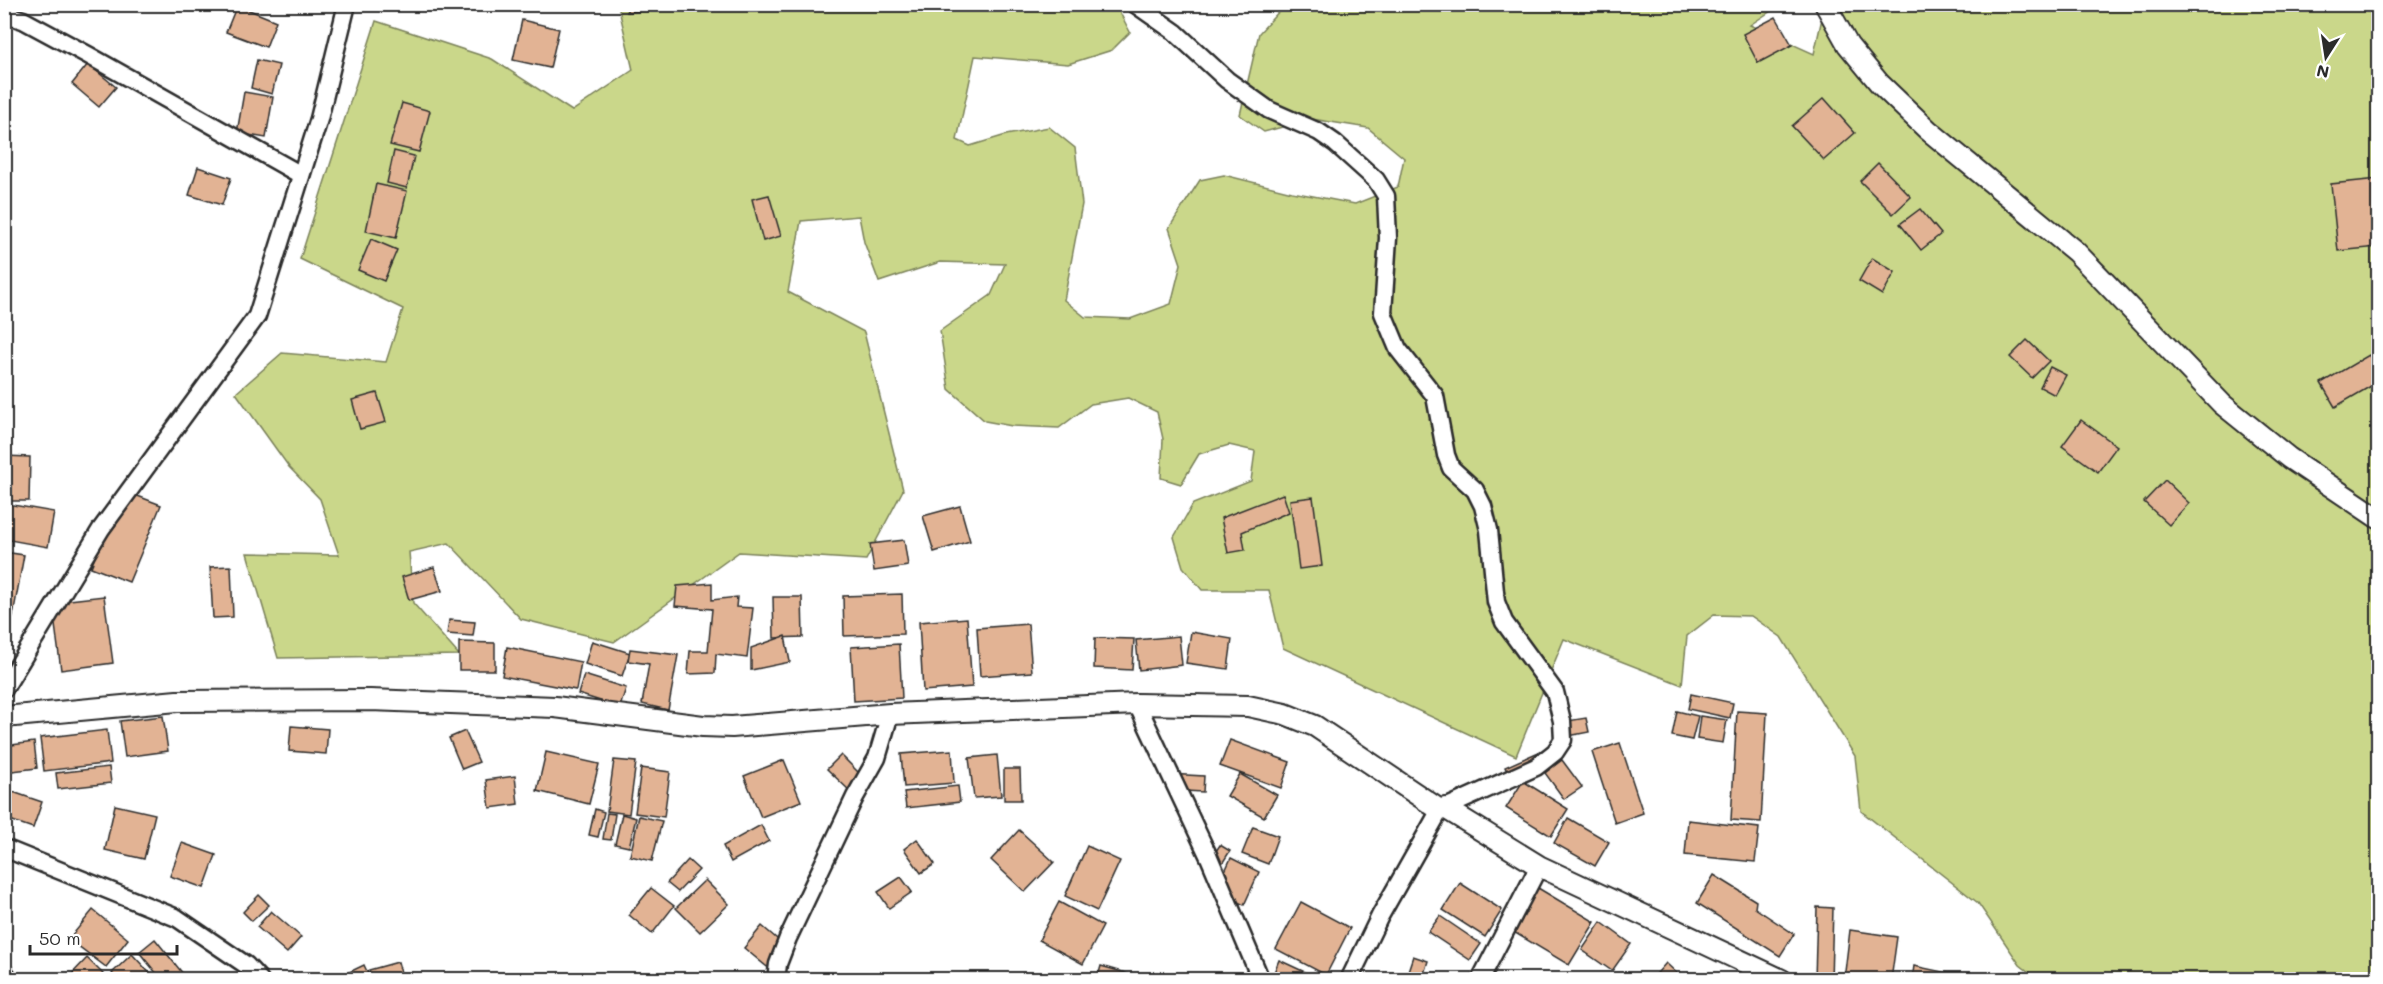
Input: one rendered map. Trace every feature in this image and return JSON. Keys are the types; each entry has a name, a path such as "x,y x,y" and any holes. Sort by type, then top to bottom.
{"street":[{"path":"4,689 101,529 257,316 319,119 347,4"},
{"path":"1135,4 1174,32 1227,80 1269,110 1318,132 1335,143 1376,180 1386,196 1388,238 1383,314 1398,349 1435,396 1446,455 1451,468 1476,490 1483,506 1489,530 1496,602 1504,622 1555,692 1562,721 1563,740 1554,752 1536,767 1443,809 1380,915 1349,980"},
{"path":"1826,4 1848,45 1880,84 1928,130 2076,252 2222,404 2289,458 2379,518"},
{"path":"4,14 23,20 88,55 301,175"},
{"path":"4,717 177,701 370,700 555,706 703,726 732,727 890,714 1137,704 1248,706 1285,714 1315,726 1443,809 1539,866 1782,980"},
{"path":"1137,704 1209,857 1261,980"},
{"path":"777,980 778,964 788,938 855,797 877,758 890,714"},
{"path":"4,848 177,918 246,965 260,980"},
{"path":"1480,980 1539,866"},
{"path":"4,972 10,980"}],"green space":[{"path":"618,5 1116,5 1130,32 1112,50 1068,64 975,56 957,140 970,146 1006,135 1049,127 1075,148 1082,204 1064,300 1085,317 1130,319 1171,304 1181,264 1169,228 1200,180 1224,175 1292,192 1355,204 1398,187 1404,158 1368,128 1312,119 1264,132 1240,115 1259,33 1285,5 1780,5 1750,25 1814,54 1825,5 2378,5 2378,979 2038,979 2020,965 1978,903 1861,811 1855,756 1781,637 1751,616 1714,615 1687,636 1682,685 1564,639 1516,756 1283,648 1269,590 1202,590 1183,567 1174,537 1193,504 1251,481 1255,451 1229,445 1199,454 1181,484 1161,478 1163,439 1157,412 1128,398 1091,404 1059,428 1012,426 985,421 949,389 940,331 991,295 1005,264 940,262 879,282 864,242 859,216 801,221 788,292 864,332 903,490 866,560 739,552 614,642 521,619 449,543 409,552 413,603 459,655 278,658 247,553 339,555 320,499 289,467 236,393 282,353 386,362 403,309 300,259 376,21 492,59 572,111 633,70"}],"building":[{"path":"627,4 662,4 663,10 627,12"},
{"path":"237,5 276,21 266,47 226,32"},
{"path":"1776,17 1792,45 1758,63 1743,34"},
{"path":"522,20 559,29 550,68 513,60"},
{"path":"257,60 279,65 272,94 251,88"},
{"path":"88,64 116,87 99,107 72,84"},
{"path":"244,92 273,97 266,138 237,133"},
{"path":"1824,98 1855,133 1824,160 1792,126"},
{"path":"402,103 430,111 419,152 390,145"},
{"path":"394,151 414,156 407,188 387,183"},
{"path":"1878,163 1911,197 1893,214 1860,181"},
{"path":"198,167 231,178 222,205 189,195"},
{"path":"2378,179 2378,247 2338,251 2331,184"},
{"path":"376,184 407,191 396,238 366,231"},
{"path":"769,195 781,236 763,241 752,199"},
{"path":"1920,209 1941,234 1921,250 1900,224"},
{"path":"371,239 397,250 384,281 358,270"},
{"path":"1872,258 1895,272 1882,295 1859,281"},
{"path":"2027,340 2049,361 2032,378 2010,357"},
{"path":"2369,355 2378,371 2378,382 2335,407 2321,383"},
{"path":"2050,367 2066,375 2055,395 2040,387"},
{"path":"377,393 386,422 360,429 352,400"},
{"path":"2081,420 2117,446 2098,472 2062,446"},
{"path":"4,456 30,457 29,501 4,501"},
{"path":"2165,480 2189,503 2169,525 2144,502"},
{"path":"122,490 161,505 129,582 91,567"},
{"path":"1283,494 1289,512 1242,532 1245,550 1228,553 1221,518"},
{"path":"1313,497 1322,566 1299,569 1290,500"},
{"path":"7,504 54,512 48,547 4,539"},
{"path":"960,506 970,541 934,552 923,516"},
{"path":"904,540 908,566 874,571 870,544"},
{"path":"4,552 24,555 12,621 4,620"},
{"path":"231,566 233,617 213,618 210,567"},
{"path":"434,567 442,591 409,600 402,577"},
{"path":"712,583 712,600 737,597 736,607 753,608 747,658 716,654 715,673 688,674 690,651 708,651 712,609 675,606 677,586"},
{"path":"902,594 903,634 844,636 843,596"},
{"path":"104,596 113,663 61,670 52,602"},
{"path":"773,597 802,597 803,637 774,638"},
{"path":"967,618 972,687 923,691 919,622"},
{"path":"449,620 475,622 473,636 447,634"},
{"path":"1028,624 1032,672 980,676 977,628"},
{"path":"1191,632 1232,639 1228,669 1186,663"},
{"path":"785,636 790,662 751,670 751,648"},
{"path":"1179,636 1182,665 1139,670 1136,640"},
{"path":"1095,638 1134,639 1132,670 1094,668"},
{"path":"592,641 630,653 622,676 585,664"},
{"path":"459,642 495,643 495,670 459,670"},
{"path":"899,644 902,698 854,701 851,647"},
{"path":"507,647 581,662 576,690 502,676"},
{"path":"630,649 678,655 668,710 642,704 649,664 628,661"},
{"path":"584,675 626,688 620,707 578,694"},
{"path":"1691,694 1733,703 1730,718 1688,709"},
{"path":"1677,711 1698,716 1692,740 1672,736"},
{"path":"1737,711 1767,713 1761,822 1731,820"},
{"path":"163,716 168,751 125,757 120,721"},
{"path":"1700,716 1727,720 1723,743 1697,739"},
{"path":"1586,718 1589,732 1558,738 1555,723"},
{"path":"291,726 328,729 326,754 289,751"},
{"path":"107,730 111,763 44,771 40,738"},
{"path":"465,731 479,762 462,769 449,738"},
{"path":"1230,740 1290,762 1281,788 1220,766"},
{"path":"34,742 37,768 4,772 4,746"},
{"path":"1620,743 1643,813 1615,823 1592,752"},
{"path":"1550,747 1557,761 1512,781 1505,767"},
{"path":"952,750 954,783 904,787 901,754"},
{"path":"546,752 599,764 589,804 537,791"},
{"path":"841,755 865,779 852,793 827,769"},
{"path":"997,755 1001,796 974,798 969,758"},
{"path":"614,760 636,762 629,814 607,811"},
{"path":"784,760 801,801 761,817 744,776"},
{"path":"1562,760 1582,787 1564,799 1545,773"},
{"path":"109,767 111,783 58,789 56,773"},
{"path":"641,768 670,772 664,817 635,813"},
{"path":"1004,769 1020,769 1021,800 1004,800"},
{"path":"1168,774 1204,776 1203,792 1167,790"},
{"path":"1240,774 1277,795 1264,817 1227,796"},
{"path":"515,776 518,804 490,808 486,780"},
{"path":"1523,781 1568,809 1551,836 1506,808"},
{"path":"958,786 960,802 906,808 904,792"},
{"path":"4,789 42,802 33,828 4,818"},
{"path":"115,805 155,814 144,859 105,850"},
{"path":"595,809 604,812 598,837 589,835"},
{"path":"607,813 615,814 611,840 603,839"},
{"path":"622,814 636,818 629,847 615,844"},
{"path":"639,816 662,821 652,861 630,856"},
{"path":"1568,818 1609,842 1595,866 1554,843"},
{"path":"1688,820 1759,828 1755,862 1685,855"},
{"path":"761,825 769,841 731,862 723,846"},
{"path":"1253,827 1278,836 1268,864 1242,854"},
{"path":"1019,830 1054,862 1025,892 991,860"},
{"path":"917,839 935,864 921,873 904,849"},
{"path":"182,843 216,855 204,888 170,876"},
{"path":"1220,845 1230,851 1218,870 1208,863"},
{"path":"1087,846 1120,861 1097,911 1065,896"},
{"path":"1231,858 1259,872 1244,905 1216,891"},
{"path":"688,860 699,870 678,892 667,883"},
{"path":"1714,875 1756,901 1755,908 1794,934 1780,956 1697,903"},
{"path":"901,877 912,892 889,908 878,892"},
{"path":"705,880 729,904 700,932 676,908"},
{"path":"1460,883 1502,910 1485,937 1443,910"},
{"path":"651,888 674,906 652,934 629,915"},
{"path":"1538,888 1595,922 1569,965 1512,931"},
{"path":"259,895 269,905 252,921 243,912"},
{"path":"1059,902 1103,926 1083,964 1039,940"},
{"path":"1301,902 1350,928 1326,975 1276,949"},
{"path":"1817,907 1833,908 1831,980 1815,980"},
{"path":"93,910 128,939 106,967 69,939"},
{"path":"271,911 301,937 287,953 257,927"},
{"path":"1440,916 1481,944 1470,960 1428,932"},
{"path":"1601,922 1631,944 1612,971 1582,950"},
{"path":"762,926 790,950 772,971 744,948"},
{"path":"1850,930 1897,937 1891,980 1844,980"},
{"path":"155,939 188,980 162,980 139,952"},
{"path":"132,954 156,980 118,980 112,973"},
{"path":"1413,956 1428,961 1422,980 1405,980"},
{"path":"87,958 103,974 98,980 66,980"},
{"path":"1279,960 1322,980 1271,980"},
{"path":"398,962 403,980 372,980 369,970"},
{"path":"1666,963 1684,980 1651,980"},
{"path":"364,965 370,978 335,979"},
{"path":"1101,966 1136,976 1135,980 1097,980"},
{"path":"1914,966 1957,975 1956,980 1912,980"}]}
